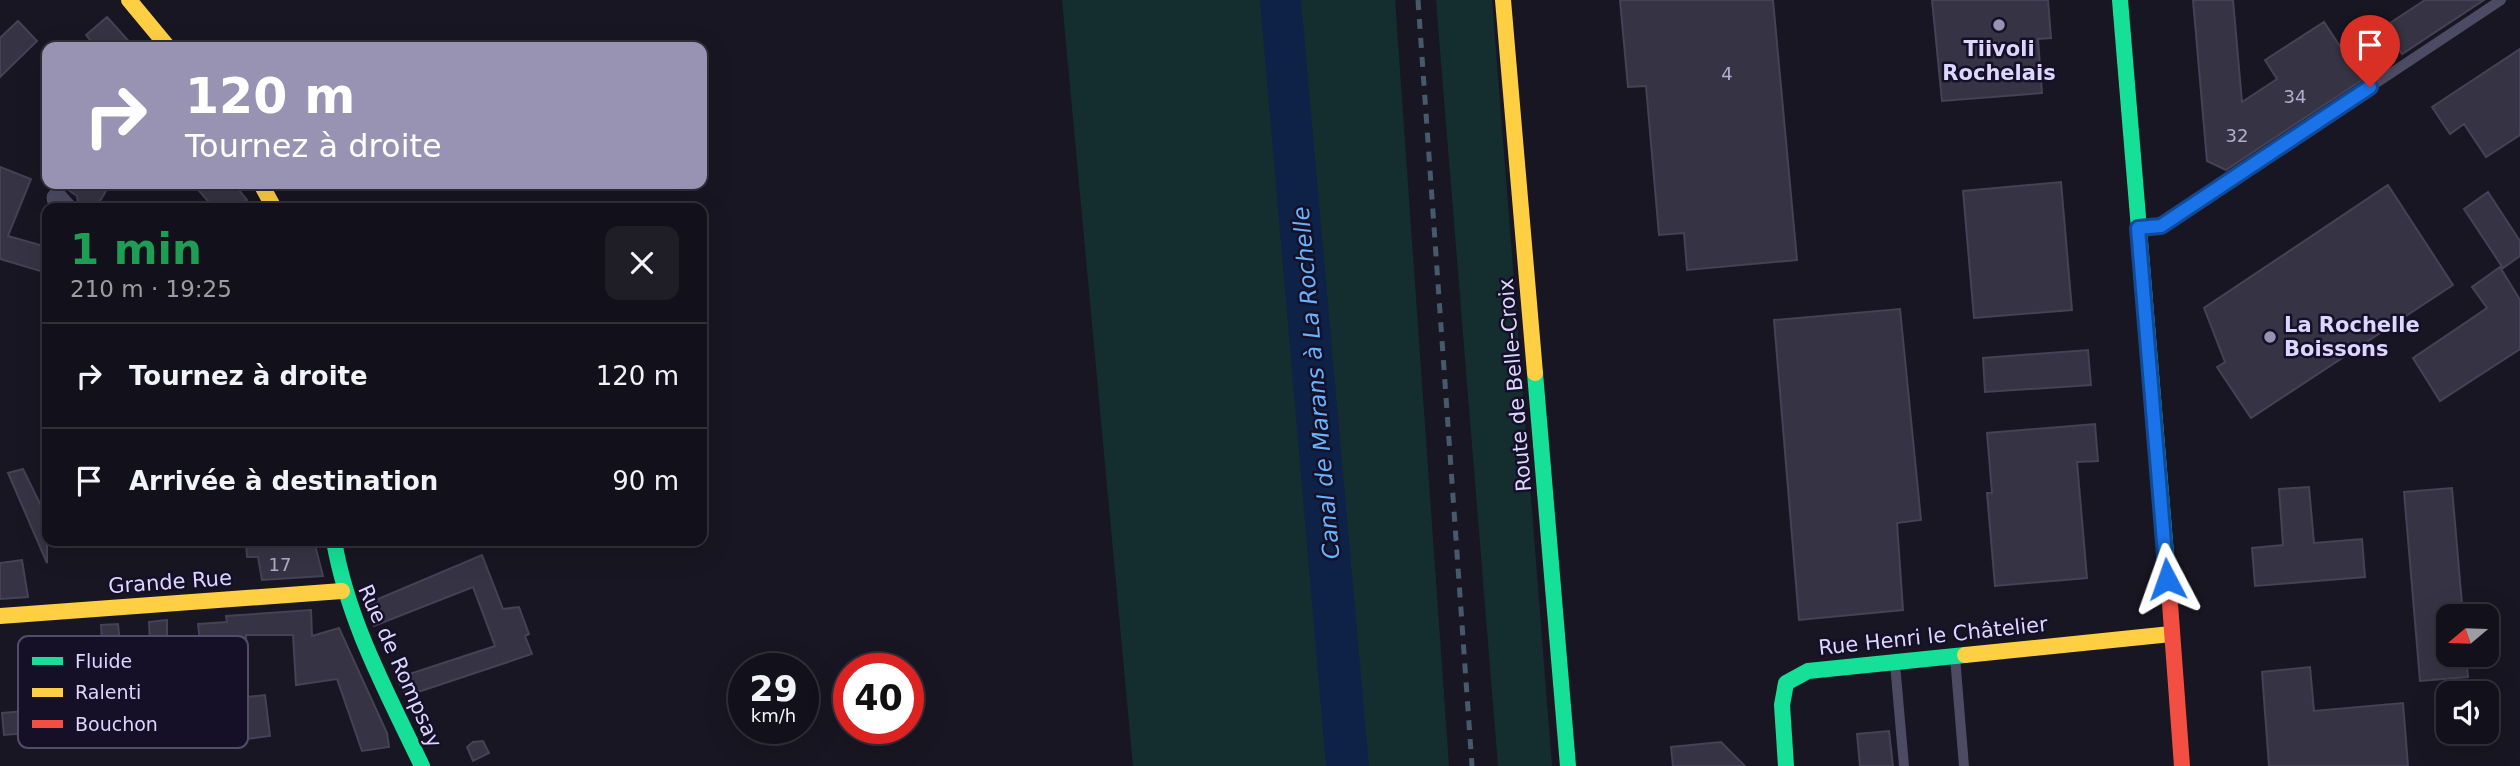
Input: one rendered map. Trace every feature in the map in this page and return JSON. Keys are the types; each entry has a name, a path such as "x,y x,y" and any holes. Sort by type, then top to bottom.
{"street":[{"path":"129,0 163,42"},
{"name":"Route de Belle-Croix","path":"1503,0 1569,766"},
{"path":"2120,0 2160,457 2182,766"},
{"name":"Rue de Rompsay","path":"335,546 342,591 351,615 422,766"},
{"name":"Grande Rue","path":"0,616 342,591"},
{"name":"Rue Henri le Châtelier","path":"1786,766 1782,705 1786,683 1808,671 2171,634"}],"lane":[{"path":"2138,228 2161,226 2501,0"},
{"path":"1954,655 1964,766"},
{"path":"1895,661 1904,766"}],"green space":[{"path":"1062,0 1395,0 1449,766 1133,766"},
{"path":"1436,0 1492,0 1552,766 1498,766"}],"water":[{"name":"Canal de Marans à La Rochelle","path":"1260,0 1301,0 1369,766 1326,766"}],"building":[{"path":"1620,0 1773,0 1797,260 1687,270 1684,233 1659,235 1646,86 1628,87"},
{"path":"1932,0 2048,0 2051,38 2038,39 2042,93 1942,101"},
{"path":"2193,0 2233,0 2242,102 2277,79 2265,60 2324,22 2362,80 2226,170 2207,161"},
{"path":"2425,0 2484,0 2402,54 2384,27"},
{"path":"107,17 130,42 92,42 86,35"},
{"path":"18,21 37,41 0,77 0,38"},
{"path":"2520,49 2520,135 2486,157 2464,124 2450,134 2432,107"},
{"path":"0,167 31,179 8,236 42,246 42,272 0,259"},
{"path":"2061,182 2072,310 1974,318 1963,191"},
{"path":"2388,185 2453,285 2251,418 2217,367 2225,362 2204,308"},
{"path":"66,189 107,189 99,203 78,203 77,196"},
{"path":"197,189 238,189 247,200 244,203 210,203"},
{"path":"2488,192 2520,241 2520,256 2503,268 2464,209"},
{"path":"2500,267 2520,300 2520,349 2440,401 2413,358 2487,308 2472,287"},
{"path":"1900,309 1921,520 1897,523 1903,610 1799,620 1774,320"},
{"path":"2088,350 2091,385 1985,392 1983,358"},
{"path":"2095,424 2098,461 2077,462 2087,578 1995,586 1987,493 1992,493 1987,433"},
{"path":"23,469 42,508 42,546 47,546 47,563 8,473"},
{"path":"2309,487 2314,543 2362,539 2365,577 2255,586 2252,548 2283,545 2279,489"},
{"path":"2452,488 2462,604 2436,604 2436,667 2467,667 2468,677 2420,681 2404,492"},
{"path":"246,546 315,546 323,576 262,580 258,557 247,557"},
{"path":"482,555 503,609 519,607 529,634 525,636 532,654 406,696 397,678 495,646 473,587 374,626 366,604"},
{"path":"22,560 28,597 0,599 0,563"},
{"path":"311,610 312,636 339,628 387,733 389,747 362,751 337,679 296,685 293,635 199,636 198,624 227,622 226,616"},
{"path":"167,620 167,636 150,636 149,622"},
{"path":"118,624 119,636 102,636 101,625"},
{"path":"2310,667 2314,711 2403,703 2408,766 2269,766 2262,672"},
{"path":"265,695 270,736 248,739 248,697"},
{"path":"18,712 18,734 4,735 2,713"},
{"path":"1889,731 1893,766 1860,766 1857,734"},
{"path":"483,741 489,753 473,761 467,747 473,742"},
{"path":"1721,742 1745,766 1673,766 1671,747"}],"railway":[{"path":"1418,0 1472,766"}],"traffic: fast":[{"path":"2120,0 2169,590"},
{"path":"1535,373 1568,766"},
{"path":"335,546 340,571 359,628 382,684 422,766"},
{"path":"1786,766 1782,705 1786,683 1808,671 1965,655"}],"traffic: slow":[{"path":"129,0 164,42"},
{"path":"1503,0 1535,373"},
{"path":"264,189 271,203"},
{"path":"0,616 342,591"},
{"path":"1965,655 2171,634"}],"traffic: jam":[{"path":"2169,590 2182,766"}],"place":[{"name":"Tiivoli Rochelais","path":"1999,25"},
{"name":"La Rochelle Boissons","path":"2270,337"}],"route":[{"path":"2167,579 2160,468 2138,228 2161,226 2370,87"}]}
